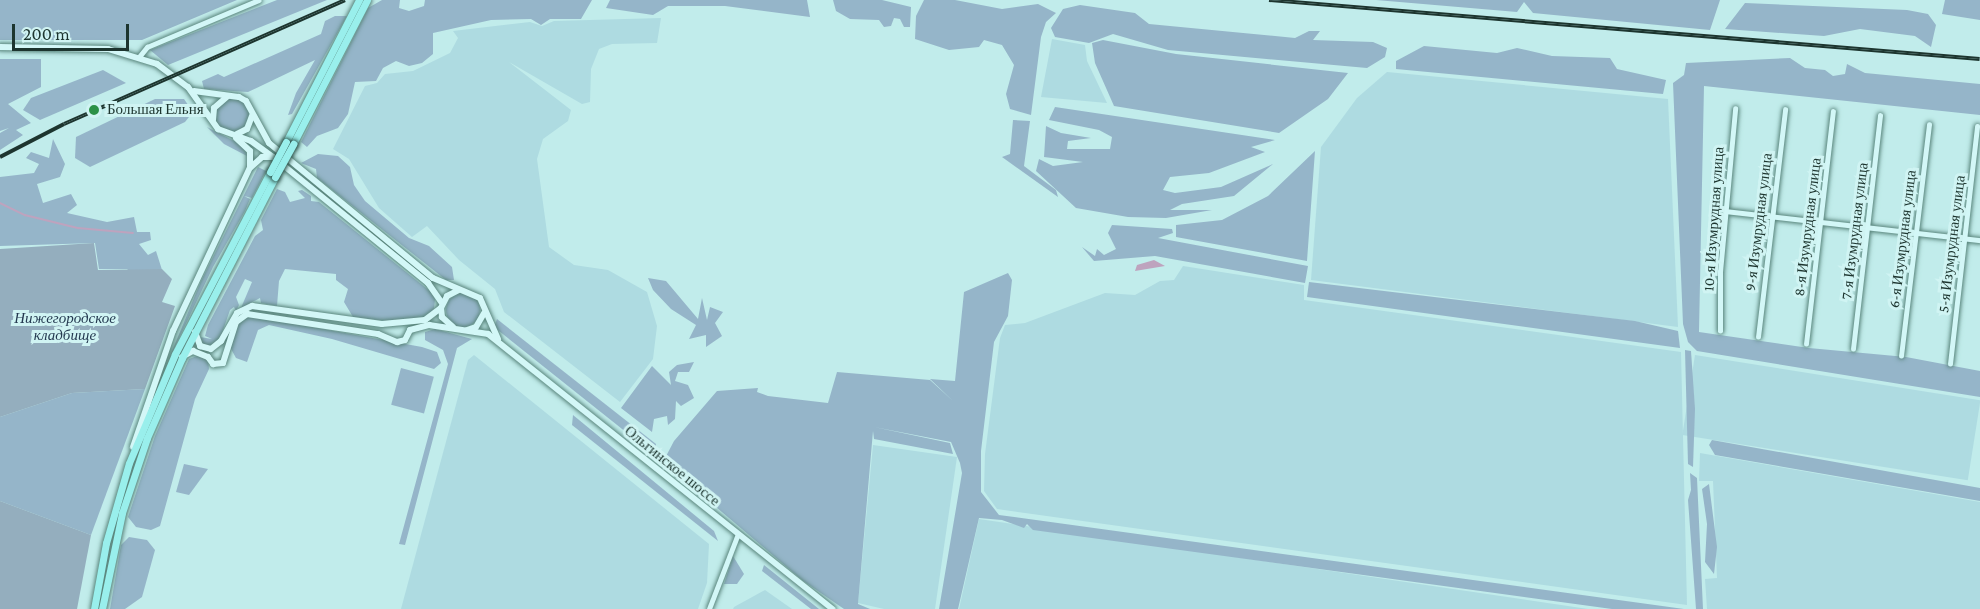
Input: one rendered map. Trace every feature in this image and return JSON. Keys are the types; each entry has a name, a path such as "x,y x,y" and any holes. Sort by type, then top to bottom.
{"main road":[{"path":"290,143 359,0"},
{"path":"129,463 174,354 367,0"},
{"path":"0,47 108,49 157,64 188,87 206,95 231,95 246,101 269,143 433,278 459,290 474,293 498,339"},
{"path":"188,87 214,124 273,157 428,283 442,306 447,324 460,330 476,327 484,310"},
{"path":"214,124 214,108 223,98 231,95"},
{"path":"233,135 247,129 252,114"},
{"path":"233,135 247,146 250,167"},
{"path":"94,609 106,543 155,377 184,305 250,167 262,157 273,157"},
{"path":"102,609 133,476 182,358 272,175"},
{"path":"208,357 237,313 252,306 363,322 425,320 459,290"},
{"path":"182,358 193,351 219,364 225,361 225,351 236,322 247,314 402,342 410,330 429,325 498,339"},
{"path":"402,320 410,330"},
{"path":"391,339 388,328 393,322"},
{"path":"195,330 200,346 225,351"},
{"name":"Ольгинское шоссе","path":"498,339 833,609"}],"street":[{"path":"139,57 147,47 259,0"},
{"name":"10-я Изумрудная улица","path":"1720,331 1725,211 1735,109"},
{"name":"9-я Изумрудная улица","path":"1758,337 1785,110"},
{"name":"8-я Изумрудная улица","path":"1806,344 1833,112"},
{"name":"7-я Изумрудная улица","path":"1853,348 1880,116"},
{"name":"6-я Изумрудная улица","path":"1901,356 1929,125"},
{"name":"5-я Изумрудная улица","path":"1950,364 1977,127"},
{"path":"1725,211 1980,240"},
{"path":"709,609 738,534"}],"shaded area":[{"path":"0,0 237,0 142,40 0,40"},
{"path":"277,0 327,0 168,65 150,50"},
{"path":"382,0 400,0 399,8 409,11 424,6 425,0 592,0 581,19 550,19 541,25 531,19 491,20 433,33 433,54 422,63 409,66 396,61 383,68 376,81 355,82 348,114 338,128 317,136 307,147 301,142 368,8"},
{"path":"610,0 807,0 810,17 725,6 668,6 653,15 606,8"},
{"path":"833,0 882,0 911,7 910,27 904,27 900,19 894,18 891,26 884,27 879,20 850,19 836,11"},
{"path":"924,0 955,0 1002,9 1038,4 1056,13 1046,22 1041,37 1031,115 1010,109 1006,94 1014,65 1002,45 984,40 979,47 949,50 915,39 916,16"},
{"path":"1376,0 1720,0 1710,30 1533,13 1524,2 1517,12"},
{"path":"1945,0 1980,0 1980,20 1942,14"},
{"path":"1745,3 1907,10 1928,14 1936,25 1931,47 1915,36 1860,29 1824,36 1725,29"},
{"path":"1080,5 1135,13 1149,24 1295,38 1309,31 1320,31 1313,40 1373,42 1387,48 1385,57 1367,68 1168,50 1113,34 1089,43 1055,37 1051,28 1063,9"},
{"path":"335,16 347,16 292,114 288,115 296,93 315,60 248,92 204,89 202,81 218,74 224,77 321,34 325,21"},
{"path":"661,18 657,43 612,44 599,49 591,69 590,102 582,104 509,62 571,110 568,121 543,139 537,159 549,247 574,265 608,270 647,292 657,326 653,359 620,402 504,312 495,289 459,260 427,226 412,237 379,208 349,159 333,149 365,86 377,83 385,74 413,71 450,53 458,38 453,31 530,22 542,26 554,21"},
{"path":"1052,39 1085,45 1087,61 1107,103 1041,97"},
{"path":"1103,40 1176,54 1348,73 1328,99 1279,133 1114,106 1095,63 1092,43"},
{"path":"1424,46 1497,53 1517,48 1552,56 1610,58 1617,69 1666,80 1663,94 1396,69 1396,61"},
{"path":"1790,58 1805,68 1825,70 1833,76 1845,74 1847,64 1865,73 1980,84 1980,115 1704,86 1699,332 1809,348 1906,357 1980,371 1980,397 1697,351 1688,342 1683,324 1673,83 1684,75 1686,63"},
{"path":"0,59 41,59 41,87 8,104 31,123 16,130 23,135 0,150 0,133 9,128 0,131"},
{"path":"103,70 126,83 40,120 23,110 31,98"},
{"path":"1387,72 1668,99 1678,327 1311,280 1321,147 1357,98"},
{"path":"232,98 244,103 249,115 244,127 232,132 220,127 215,115 220,103"},
{"path":"155,99 184,99 193,112 185,122 90,167 75,158 76,137"},
{"path":"1055,107 1275,140 1251,147 1265,152 1209,173 1170,177 1163,190 1175,193 1221,187 1273,164 1234,196 1182,204 1170,210 1212,210 1166,218 1128,217 1076,208 1036,171 1039,159 1053,166 1083,162 1044,157 1046,126 1061,133 1091,138 1068,141 1067,149 1110,149 1112,137 1099,130 1049,120"},
{"path":"1013,120 1030,121 1024,166 1056,190 1058,197 1002,157 1010,154"},
{"path":"207,127 244,146 247,156 224,144"},
{"path":"53,139 65,164 60,177 37,184 43,203 71,194 77,205 67,213 107,222 134,217 137,232 150,232 151,240 139,244 148,255 156,251 163,273 141,282 127,269 99,269 95,243 0,246 0,177 34,173 39,164 26,158 31,152 49,158"},
{"path":"1315,151 1307,261 1176,237 1176,225 1222,220 1268,196"},
{"path":"318,154 338,156 350,167 354,185 365,201 409,238 429,246 452,267 454,280 446,280 317,178 316,169 301,163"},
{"path":"258,167 266,171 252,198 244,196 250,199 245,211 213,267 168,361 201,281"},
{"path":"277,189 285,192 290,202 305,198 298,191 302,190 311,196 311,201 319,202 431,292 435,299 434,309 428,317 385,321 353,317 344,302 348,289 336,280 336,274 285,269 279,281 277,306 261,303 260,298 241,308 252,282 245,279 236,297 239,305 236,311 234,307 230,310 220,339 210,346 203,344 200,337 212,339 205,336 208,325 255,236 263,230 261,220"},
{"path":"1112,225 1172,229 1173,233 1158,238 1308,266 1305,283 1155,256 1094,261 1082,247 1095,256 1097,249 1104,255 1116,249 1108,233"},
{"path":"1154,260 1165,266 1135,271 1137,265"},
{"path":"1183,266 1304,285 1304,300 1681,352 1687,605 997,509 984,491 985,454 1000,338 1005,325 1025,323 1105,293 1135,295 1160,281 1174,280"},
{"path":"1008,273 1012,280 1008,316 994,342 981,451 981,492 999,515 1684,609 1612,609 1033,530 1027,524 1024,528 1002,520 979,518 958,609 939,609 962,473 960,463 951,442 874,427 950,443 953,454 874,439 873,431 858,604 870,609 844,609 802,580 663,462 674,441 717,391 758,388 757,392 768,396 828,403 837,372 930,380 953,401 930,379 955,381 964,292"},
{"path":"648,278 666,281 698,319 702,298 707,320 710,307 723,312 715,323 722,336 706,347 706,335 689,339 696,325 671,309 653,290"},
{"path":"1309,282 1635,321 1678,331 1680,348 1307,297"},
{"path":"463,293 475,298 480,310 475,322 463,327 451,322 446,310 451,298"},
{"path":"246,315 422,347 437,352 441,363 434,369 332,339 269,325 258,330 247,362 236,358 230,347 236,325"},
{"path":"497,319 656,444 655,450 651,452 494,327"},
{"path":"435,329 472,339 457,348 405,545 399,544 448,364 443,350 425,340 425,332"},
{"path":"1685,350 1691,351 1695,409 1693,467 1688,464"},
{"path":"474,355 709,544 707,583 698,609 401,609 468,360"},
{"path":"1695,355 1980,400 1968,480 1682,435"},
{"path":"197,356 208,360 209,369 195,399 160,526 151,530 136,527 128,517 155,436 189,359"},
{"path":"694,362 689,372 678,372 675,381 688,385 694,398 681,406 676,401 675,419 668,425 667,416 654,419 652,432 621,408 652,366 671,385 669,372 677,365"},
{"path":"401,368 434,377 424,414 391,405"},
{"path":"145,389 91,535 0,501 0,417 72,393"},
{"path":"573,415 714,531 718,541 572,425"},
{"path":"1712,440 1980,488 1980,501 1715,455 1709,445"},
{"path":"873,445 957,457 935,609 884,609 858,603"},
{"path":"1700,453 1980,502 1980,609 1707,609 1705,579 1717,578 1713,481 1699,481"},
{"path":"184,464 208,469 189,495 176,492"},
{"path":"1690,473 1697,478 1703,609 1696,609 1688,500 1691,490"},
{"path":"1709,484 1717,547 1714,574 1705,562 1707,524 1702,489"},
{"path":"979,519 1588,609 959,609"},
{"path":"129,537 147,540 155,550 142,597 125,609 110,609 121,545"},
{"path":"733,556 744,574 737,584 724,584"},
{"path":"764,565 819,609 811,609 762,571"},
{"path":"765,590 792,609 733,609 734,607"}],"green space":[{"name":"Нижегородское кладбище","path":"94,243 98,270 162,269 172,279 162,302 175,306 145,389 72,393 0,417 0,249"},
{"path":"0,501 91,535 77,609 0,609"}],"waterway":[{"path":"0,203 25,215 78,228 133,233"}],"railway":[{"path":"0,157 64,124 345,0"},
{"path":"1269,0 1980,59"}],"place":[{"name":"Большая Ельня","path":"94,110"}]}
